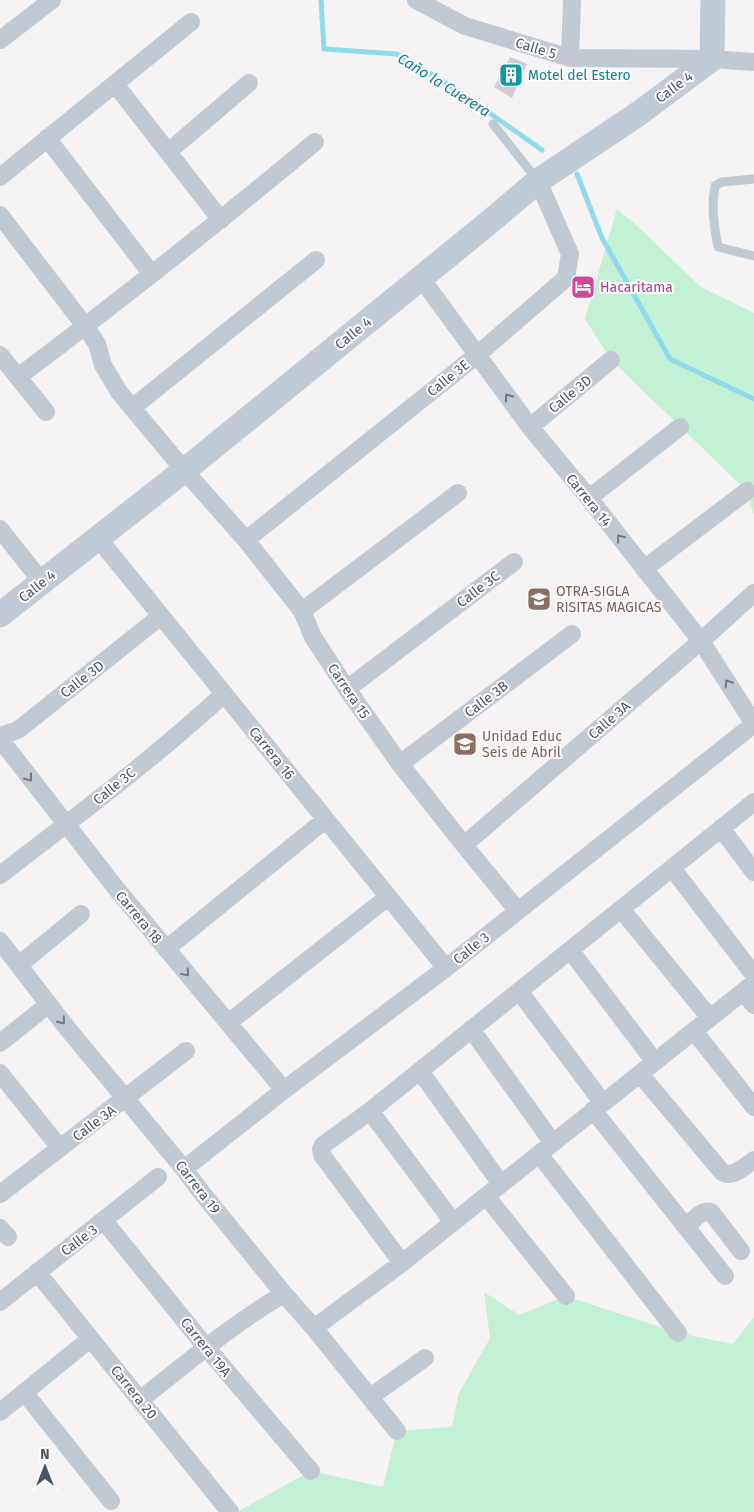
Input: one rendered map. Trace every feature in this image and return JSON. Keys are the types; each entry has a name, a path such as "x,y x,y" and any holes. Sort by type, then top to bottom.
{"street":[{"path":"0,40 52,0"},
{"name":"Calle 5","path":"416,0 465,26 570,58 712,59 754,62"},
{"path":"570,58 572,0"},
{"path":"712,59 713,0"},
{"path":"0,177 191,22"},
{"name":"Calle 4","path":"0,615 184,470 538,181 638,114 712,59"},
{"path":"168,152 249,83"},
{"path":"115,84 221,220"},
{"path":"47,138 152,273"},
{"path":"18,377 221,220 315,142"},
{"name":"Calle 3E","path":"246,540 477,355 566,278 570,254 538,181"},
{"name":"Carrera 15","path":"0,215 85,326 96,344 103,365 119,392 246,540 302,611 313,637 400,764 518,911"},
{"path":"132,408 316,260"},
{"name":"Carrera 14","path":"421,278 530,427 701,641 754,724"},
{"path":"0,355 46,412"},
{"name":"Calle 3D","path":"530,427 611,360"},
{"path":"588,498 680,427"},
{"path":"644,569 747,491"},
{"path":"302,611 458,493"},
{"path":"0,528 42,582"},
{"name":"Carrera 16","path":"98,538 446,968"},
{"name":"Calle 3C","path":"347,689 514,562"},
{"name":"Calle 3A","path":"464,845 754,593"},
{"name":"Calle 3D","path":"0,737 18,730 162,616"},
{"name":"Calle 3B","path":"400,764 572,634"},
{"name":"Calle 3C","path":"0,875 186,729 224,694"},
{"name":"Calle 3","path":"184,1169 284,1090 446,968 754,724"},
{"name":"Carrera 18","path":"0,737 65,825 166,950 284,1090"},
{"path":"402,1263 322,1155 321,1149 323,1145 370,1111 754,802"},
{"path":"166,950 325,820"},
{"path":"721,828 754,872"},
{"path":"672,868 754,975"},
{"path":"228,1023 388,897"},
{"path":"621,909 710,1018"},
{"path":"19,964 81,914"},
{"name":"Carrera 19","path":"0,941 48,1004 398,1431"},
{"path":"570,950 654,1062"},
{"path":"519,991 598,1106 686,1228 725,1276"},
{"path":"314,1328 402,1263 710,1018 750,993"},
{"path":"0,1042 48,1004"},
{"path":"471,1030 553,1143"},
{"path":"694,1031 754,1107"},
{"name":"Calle 3A","path":"0,1194 186,1051"},
{"path":"420,1071 502,1184"},
{"path":"0,1073 60,1148"},
{"path":"640,1074 725,1175 731,1175 754,1160"},
{"path":"370,1111 453,1222"},
{"path":"539,1154 678,1333"},
{"name":"Calle 3","path":"0,1302 158,1177"},
{"path":"486,1196 566,1296"},
{"path":"686,1228 702,1212 711,1212 741,1251"},
{"name":"Carrera 19A","path":"104,1220 206,1347 311,1471"},
{"name":"Carrera 20","path":"37,1272 230,1512"},
{"path":"140,1400 206,1347 284,1294"},
{"path":"0,1412 90,1339"},
{"path":"370,1397 425,1358"},
{"path":"24,1392 111,1501"}],"lane":[{"path":"493,124 538,181"},
{"path":"754,179 722,182 715,186 712,211 718,248 754,256"}],"green space":[{"path":"617,209 701,287 754,313 754,515 747,491 611,360 585,319"},
{"path":"484,1292 519,1315 566,1296 678,1333 733,1344 754,1317 754,1512 237,1512 311,1471 383,1487 397,1431 452,1427 458,1395 490,1338"}],"building":[{"name":"Motel del Estero","path":"510,57 527,64 512,98 494,87"}],"waterway":[{"name":"Caño la Cuerera","path":"321,0 324,49 397,54 454,88 542,150"},
{"name":"Caño la Cuerera","path":"577,174 602,238 670,359 754,399"}],"place":[{"name":"Motel del Estero","path":"511,75"},
{"name":"Hacaritama","path":"583,287"},
{"name":"OTRA-SIGLA RISITAS MAGICAS","path":"539,599"},
{"name":"Unidad Educ Seis de Abril","path":"465,744"}]}
